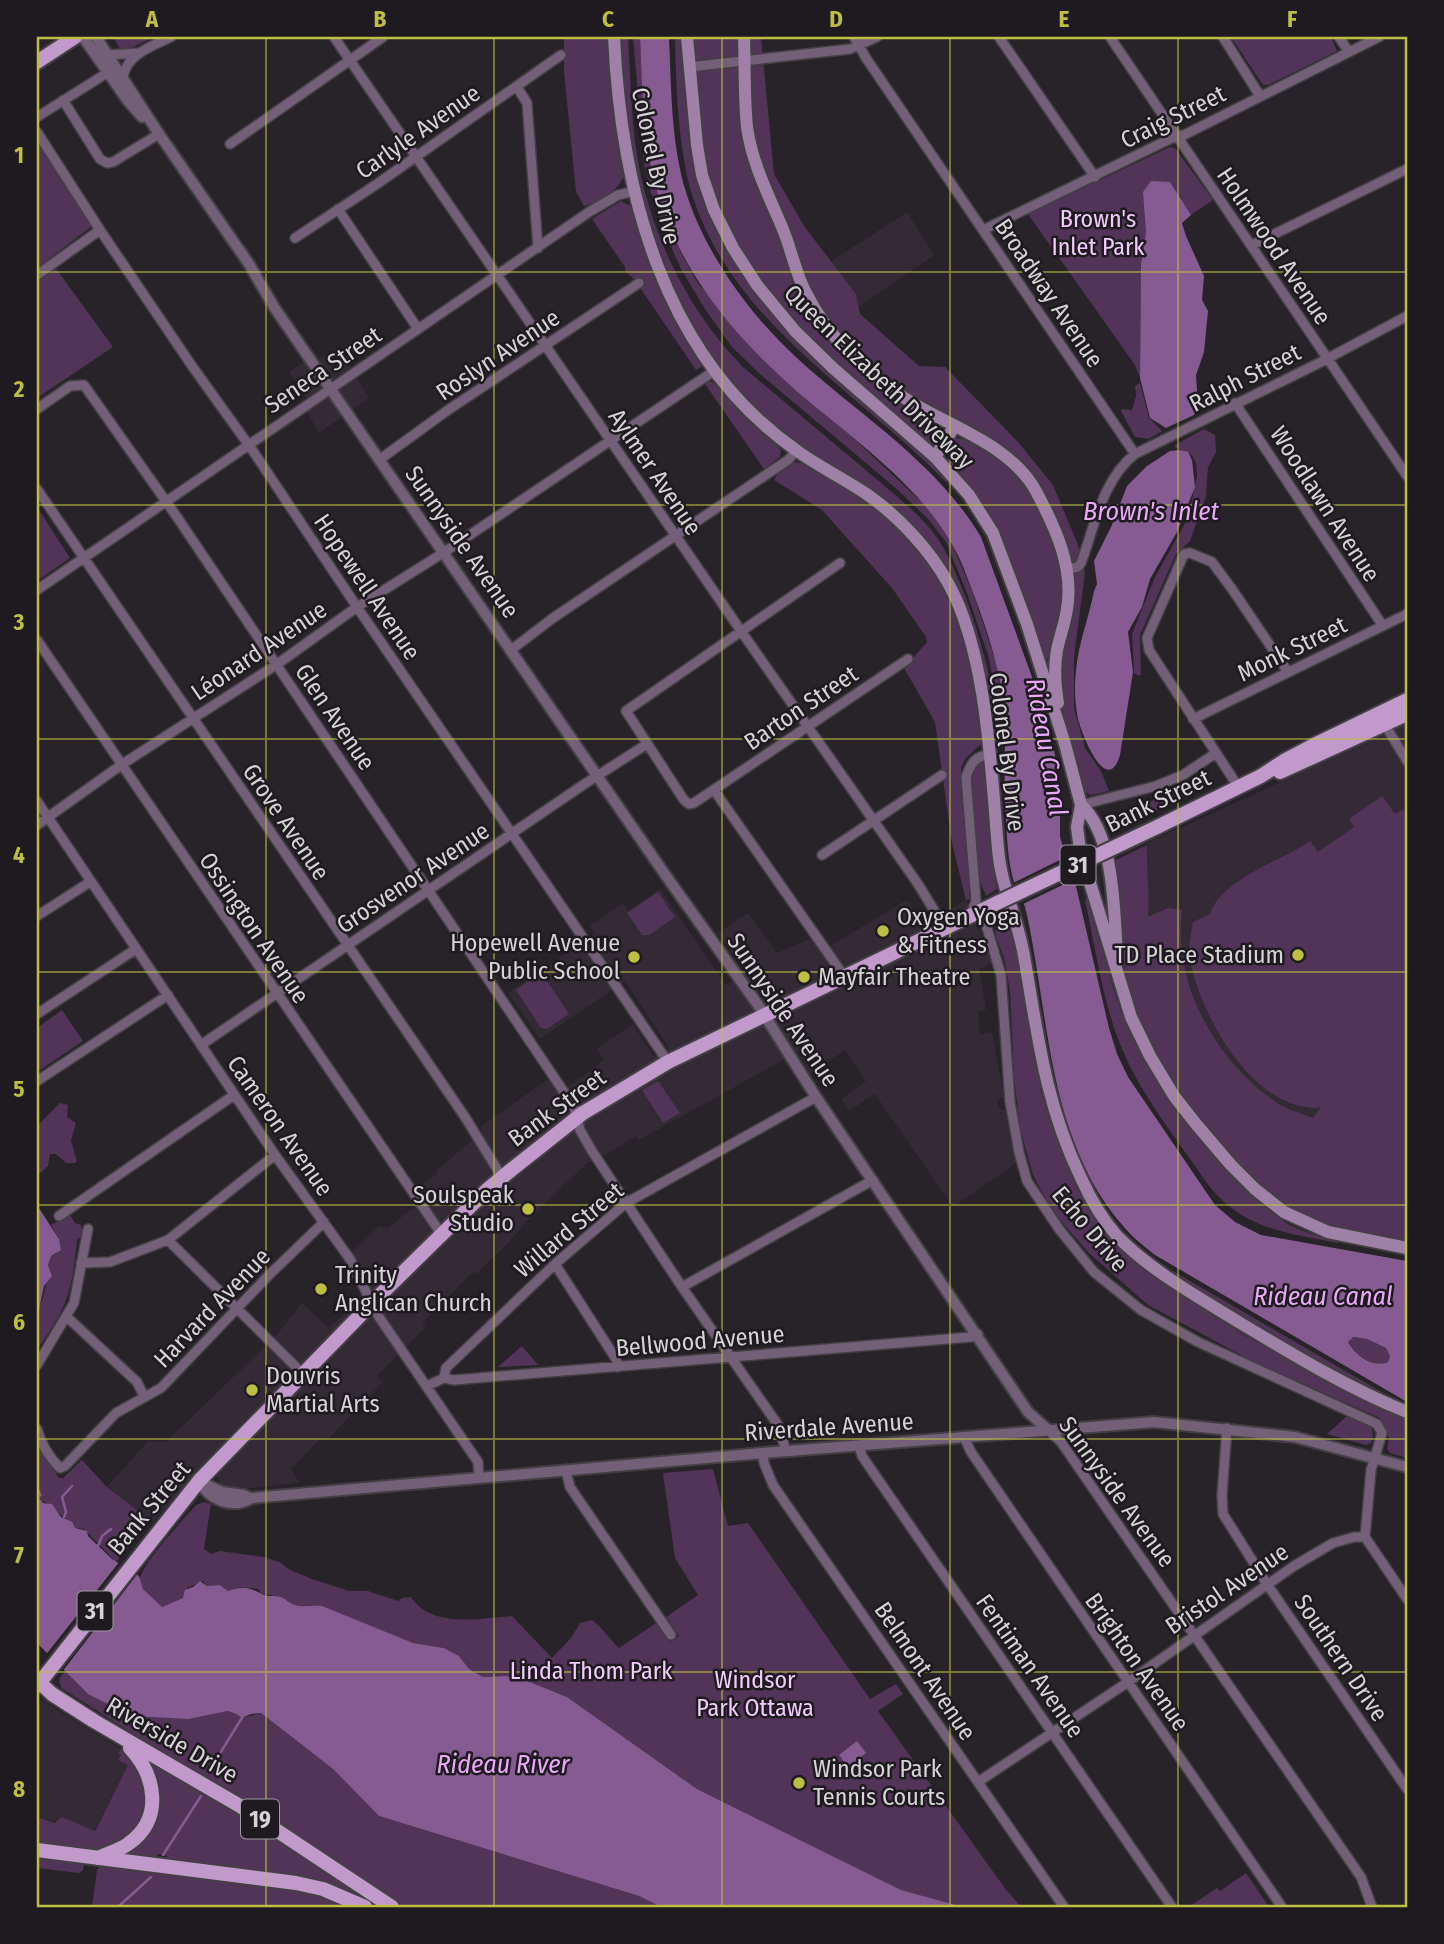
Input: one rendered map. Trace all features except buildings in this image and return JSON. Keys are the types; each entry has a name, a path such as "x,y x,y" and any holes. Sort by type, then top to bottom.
{"main road":[{"path":"37,62 75,37"},
{"name":"Queen Elizabeth Driveway","path":"687,37 702,175 714,210 733,248 794,331 935,457 970,495 993,533 1027,624 1065,744 1081,805 1077,827 1080,850 1126,1004 1138,1032 1174,1096 1213,1144 1255,1189 1284,1212 1315,1228 1350,1238 1407,1248"},
{"name":"Queen Elizabeth Driveway","path":"744,37 747,126 754,159 802,284 822,322 847,351 893,390 994,448 1017,467 1030,481 1047,514 1068,569 1067,609 1055,667 1055,685 1065,744"},
{"name":"Colonel By Drive","path":"614,38 621,124 649,249 683,322 714,371 752,415 796,451 873,498 911,534 938,566 961,610 973,654 990,754 1002,881 1023,951 1047,1088 1067,1149 1099,1210 1117,1236 1191,1293 1291,1354 1407,1412"},
{"path":"935,457 954,427"},
{"name":"Bank Street","path":"41,1680 199,1481 372,1304 502,1177 576,1118 668,1062 1261,776 1282,772 1382,720 1407,700"},
{"name":"Bank Street","path":"1382,720 1407,714"},
{"name":"Queen Elizabeth Driveway","path":"1081,805 1095,823 1108,863 1119,977"},
{"name":"Riverside Drive","path":"41,1680 52,1694 122,1739 248,1811 392,1907"},
{"path":"98,1858 127,1845 140,1833 151,1815 153,1789 148,1773 142,1760 122,1739"},
{"path":"37,1850 296,1883 323,1889 365,1907"}],"street":[{"name":"Sunnyside Avenue","path":"83,37 128,101 159,134"},
{"name":"Sunnyside Avenue","path":"96,37 249,264 274,307 764,1014 816,1097 1028,1412 1061,1442 1361,1877 1373,1907"},
{"path":"123,77 127,64 138,53 171,37"},
{"name":"Aylmer Avenue","path":"334,37 872,821 918,884 945,928"},
{"path":"230,144 383,37"},
{"path":"689,67 820,54 850,49 856,41 877,37"},
{"path":"999,37 1095,177"},
{"name":"Holmwood Avenue","path":"1110,37 1407,475"},
{"path":"1223,37 1260,96"},
{"path":"1339,37 1349,52"},
{"name":"Craig Street","path":"983,230 1176,136 1184,135 1379,37"},
{"name":"Broadway Avenue","path":"856,41 1135,454"},
{"path":"108,55 138,53"},
{"name":"Carlyle Avenue","path":"295,238 561,55"},
{"path":"37,117 107,73"},
{"path":"517,87 527,103 538,248"},
{"path":"63,100 100,159 107,163 159,134"},
{"name":"Hopewell Avenue","path":"37,132 100,230 668,1062"},
{"path":"1252,245 1407,169"},
{"name":"Seneca Street","path":"37,590 589,212 618,195 635,191"},
{"path":"338,209 418,329"},
{"path":"37,275 100,230"},
{"name":"Roslyn Avenue","path":"379,460 448,410 639,283"},
{"name":"Ralph Street","path":"1135,454 1407,316"},
{"name":"Léonard Avenue","path":"37,825 121,765 276,665 357,607 443,553 714,371"},
{"name":"Glen Avenue","path":"38,408 70,386 84,385 430,890 574,1107 576,1118"},
{"name":"Woodlawn Avenue","path":"1235,403 1383,626"},
{"path":"511,649 788,460 796,451"},
{"path":"1068,569 1078,567 1081,563 1111,481 1135,454"},
{"name":"Grove Avenue","path":"37,489 465,1117 502,1177"},
{"path":"1239,788 1149,650 1147,638 1184,554 1190,553 1212,562 1233,589 1287,672"},
{"path":"647,744 626,711 841,563"},
{"name":"Monk Street","path":"1193,719 1407,614"},
{"name":"Ossington Avenue","path":"37,640 442,1235"},
{"name":"Barton Street","path":"647,744 684,800 689,804 694,803 908,659"},
{"path":"1382,720 1407,761"},
{"name":"Grosvenor Avenue","path":"201,1045 597,775 647,744"},
{"path":"1081,805 1156,786 1183,775 1216,753"},
{"name":"Echo Drive","path":"990,754 972,761 966,777 976,914 1001,975 1010,1102 1027,1181 1044,1208 1094,1272 1141,1310 1198,1342 1377,1424 1382,1433 1370,1470 1364,1536"},
{"path":"821,855 942,775"},
{"path":"714,790 844,976"},
{"name":"Cameron Avenue","path":"37,801 275,1155 350,1259 372,1304 478,1462 479,1478"},
{"path":"37,916 90,881"},
{"path":"37,1014 136,949"},
{"path":"37,1081 168,995"},
{"path":"59,1216 234,1095"},
{"name":"Willard Street","path":"444,1378 446,1368 555,1265 626,1203 816,1097"},
{"path":"576,1118 592,1151 626,1203 778,1424 786,1451"},
{"path":"81,1264 113,1262 168,1240 275,1155"},
{"path":"682,1287 873,1180"},
{"name":"Harvard Avenue","path":"37,1429 46,1451 60,1468 82,1450 116,1413 161,1388 324,1222"},
{"path":"37,1365 45,1347 67,1317 77,1293 88,1229"},
{"path":"168,1240 303,1374"},
{"path":"555,1265 618,1367"},
{"path":"67,1317 137,1382 144,1396"},
{"name":"Bellwood Avenue","path":"427,1386 444,1378 454,1380 618,1367 971,1337 978,1334"},
{"name":"Riverdale Avenue","path":"199,1481 210,1496 236,1504 250,1498 1154,1422 1295,1437 1407,1467"},
{"name":"Southern Drive","path":"1227,1428 1223,1514 1267,1584 1407,1789"},
{"name":"Brighton Avenue","path":"964,1437 971,1452 1262,1875 1281,1907"},
{"name":"Fentiman Avenue","path":"859,1446 862,1456 1172,1907"},
{"name":"Belmont Avenue","path":"763,1453 773,1485 1064,1907"},
{"path":"566,1471 570,1487 671,1635"},
{"path":"1364,1536 1407,1599"},
{"name":"Bristol Avenue","path":"978,1782 1128,1682 1267,1584 1333,1543 1364,1536"}],"shaded area":[{"path":"907,212 934,255 858,307 856,294 830,262"},
{"path":"338,347 369,398 319,433 309,415 306,397 289,372 306,360 310,365"},
{"path":"1407,722 1407,1062 1274,1150 1150,998 1147,843"},
{"path":"660,889 726,985 745,972 718,933 748,913 777,953 821,934 830,946 907,900 920,919 945,912 966,900 992,963 979,969 986,1010 978,1012 980,1034 992,1032 1004,1097 998,1099 998,1103 999,1108 1005,1110 1016,1163 953,1207 875,1094 849,1111 841,1099 866,1081 845,1050 810,1074 798,1052 639,1140 636,1136 588,1162 505,1246 476,1274 473,1272 422,1323 426,1327 377,1376 383,1382 326,1441 321,1438 291,1469 300,1483 232,1490 221,1486 218,1478 205,1463 153,1522 107,1487 148,1441 166,1442 275,1337 302,1303 329,1328 363,1295 342,1263 379,1226 388,1228 424,1199 417,1188 437,1174 436,1171 483,1131 480,1127 548,1079 559,1094 604,1060 597,1048 633,1024 653,1056 669,1048 625,981 540,1039 508,993 595,934 590,926 623,903 628,911"},
{"path":"41,1700 121,1749 119,1753 128,1765 94,1831 37,1817 37,1705"}],"green space":[{"path":"113,37 154,37 122,52"},
{"path":"564,37 608,37 612,94 624,171 616,189 584,206 576,192 564,72"},
{"path":"620,37 628,37 633,124 641,176 657,228 679,279 708,325 743,367 905,504 923,520 938,539 960,584 982,646 995,708 995,757 970,620 956,584 937,556 765,421 729,380 699,337 675,291 656,243 642,194 631,143"},
{"path":"633,37 640,37 652,170 663,213 680,250 699,285 928,508 949,537 973,593 995,659 1004,704 1005,736 988,655 946,542 929,520 898,490 760,374 732,347 681,269 651,193 644,164"},
{"path":"675,37 684,37 703,196 713,224 728,252 770,310 896,425 954,485 951,486 944,480 799,350 765,316 734,278 709,237 691,191 680,135"},
{"path":"693,37 739,37 743,134 800,288 899,402 932,422 943,435 935,446 929,445 907,422 845,372 796,325 761,283 732,237 712,189 703,152"},
{"path":"747,37 761,37 774,174 804,226 856,294 860,314 919,366 945,367 1018,442 1053,485 1078,545 1085,572 1074,657 1074,708 1085,748 1101,771 1109,791 1091,795 1085,792 1060,700 1061,650 1073,597 1030,474 907,394 865,361 835,331 816,304 762,172 751,116"},
{"path":"1231,37 1331,37 1337,51 1263,85"},
{"path":"37,136 92,226 49,259 113,347 37,398"},
{"name":"Brown's Inlet Park","path":"1170,147 1175,148 1213,200 1191,215 1170,182 1145,199 1146,232 1141,264 1140,378 1135,365 1028,214"},
{"path":"621,201 631,206 660,288 701,364 696,370 635,280 625,271 625,267 592,219"},
{"path":"709,381 716,384 742,415 778,447 781,451 780,457 764,469 705,384"},
{"path":"1140,383 1149,418 1162,431 1149,439 1135,437 1121,411 1132,410 1136,396 1135,386"},
{"path":"1204,429 1215,435 1216,452 1208,467 1206,496 1190,541 1176,554 1140,635 1139,676 1134,673 1132,634 1155,577 1188,518 1197,476 1192,455 1175,445"},
{"path":"953,438 980,446 1014,470 1025,480 1045,515 1060,552 1066,582 1064,604 1051,657 1045,659 1042,654 1002,546 949,463 946,447"},
{"path":"792,462 814,468 829,477 892,523 929,563 955,611 970,666 981,741 961,767 970,899 966,900 952,843 935,722 904,668 927,642 926,637 892,588 822,510 774,480 779,471"},
{"path":"37,507 70,558 37,581"},
{"path":"982,761 997,889 986,896 979,879 969,782 974,766"},
{"path":"1195,784 1211,784 1120,828 1125,811"},
{"path":"1382,796 1395,814 1403,809 1407,815 1407,1243 1341,1230 1316,1222 1277,1200 1223,1149 1197,1117 1154,1050 1129,988 1123,956 1114,861 1147,845 1148,917 1168,908 1182,910 1184,964 1191,991 1216,1041 1252,1083 1273,1100 1313,1118 1321,1107 1300,1106 1280,1098 1261,1085 1228,1048 1195,981 1189,955 1193,922 1210,914 1226,891 1254,872 1310,841 1318,852 1354,827 1349,819"},
{"path":"658,892 675,917 649,935 642,935 627,913"},
{"path":"1087,896 1111,980 1130,1032 1155,1077 1184,1120 1267,1209 1294,1227 1338,1243 1300,1236 1249,1219 1234,1210 1206,1182 1151,1102 1123,1051 1105,996 1085,901"},
{"path":"1005,914 1016,945 1041,1091 1077,1189 1114,1243 1158,1280 1242,1334 1318,1376 1407,1420 1407,1458 1390,1453 1387,1449 1389,1438 1380,1418 1258,1364 1148,1305 1089,1253 1052,1211 1033,1175 1020,1128 1014,1076 1010,991 1004,958 996,937 995,922"},
{"path":"541,972 569,1014 547,1029 541,1028 516,990"},
{"path":"62,1010 83,1041 37,1072 37,1028"},
{"path":"658,1081 680,1113 663,1123 642,1090"},
{"path":"60,1103 68,1105 67,1117 76,1123 71,1141 77,1161 66,1163 56,1154 50,1154 48,1166 37,1176 37,1126"},
{"path":"70,1215 75,1223 81,1225 83,1234 77,1240 67,1298 56,1322 37,1349 37,1311 51,1273 48,1265 51,1256 57,1253 59,1239 51,1225"},
{"path":"1171,1272 1390,1397 1232,1312"},
{"path":"1353,1337 1367,1339 1386,1348 1390,1356 1388,1362 1376,1363 1365,1359 1348,1341"},
{"path":"522,1346 538,1365 498,1367"},
{"path":"1347,1416 1372,1428 1371,1443 1366,1445 1327,1434"},
{"path":"37,1445 59,1478 63,1478 82,1460 107,1487 150,1520 116,1562 84,1529 75,1528 49,1504 40,1500 39,1496 42,1495 37,1485"},
{"name":"Windsor Park Ottawa","path":"713,1469 728,1526 748,1523 870,1699 896,1684 903,1694 878,1711 1021,1907 963,1907 900,1890 697,1789 567,1697 520,1678 483,1677 469,1669 459,1656 444,1648 413,1643 309,1608 292,1605 281,1597 262,1594 258,1589 242,1587 228,1591 220,1585 207,1586 203,1581 187,1588 184,1598 162,1607 146,1592 140,1582 146,1566 163,1543 196,1505 204,1502 211,1504 204,1549 211,1554 220,1551 264,1557 312,1579 349,1591 368,1591 398,1601 411,1597 431,1614 444,1618 512,1616 552,1658 571,1638 580,1623 592,1620 619,1648 656,1623 670,1642 679,1636 666,1617 698,1595 675,1558 663,1473"},
{"path":"65,1671 88,1694 189,1719 228,1711 242,1718 261,1713 333,1769 379,1816 639,1896 661,1907 402,1907 61,1688 59,1679"},
{"path":"121,1749 130,1754 140,1767 148,1812 130,1839 100,1852 37,1845 37,1817 55,1823 62,1817 95,1831 128,1765 118,1760"},
{"path":"141,1754 247,1818 383,1907 376,1907 354,1896 166,1861 167,1856 158,1854 156,1860 125,1855 151,1823"},
{"path":"37,1856 84,1862 83,1870 79,1873 37,1868"},
{"path":"102,1864 245,1881 315,1893 354,1907 92,1907 97,1870"},
{"path":"1246,1873 1269,1907 1189,1907 1217,1888 1220,1891"}],"water":[{"name":"Rideau Canal","path":"640,37 669,37 673,123 681,174 699,226 726,275 761,321 799,360 897,442 943,486 981,537 1044,710 1055,755 1060,799 1060,837 1075,882 1109,1028 1128,1077 1215,1205 1235,1222 1261,1235 1407,1261 1407,1402 1155,1255 1127,1231 1101,1196 1083,1163 1058,1091 1028,920 1009,859 1004,716 1000,682 989,639 964,569 954,547 925,506 890,470 775,371 723,316 701,285 666,218 654,181 645,128","holes":["1353,1337 1367,1339 1386,1348 1390,1356 1388,1362 1370,1362 1348,1342"]},
{"name":"Brown's Inlet","path":"1151,181 1170,182 1191,215 1182,223 1204,276 1202,300 1208,311 1204,352 1196,375 1198,406 1194,415 1166,428 1150,418 1140,378 1141,264 1146,232 1143,192"},
{"name":"Brown's Inlet","path":"1170,451 1188,452 1192,460 1195,487 1177,532 1150,579 1142,607 1128,632 1133,672 1120,755 1115,766 1109,770 1102,767 1084,737 1076,701 1075,677 1079,651 1097,584 1094,561 1127,486 1147,466"},
{"path":"37,1205 59,1239 61,1250 51,1256 48,1265 52,1276 44,1286 37,1319"},
{"name":"Rideau River","path":"37,1485 42,1495 39,1498 43,1503 52,1504 61,1517 72,1522 75,1528 87,1531 88,1536 112,1559 139,1576 143,1589 162,1607 183,1598 185,1590 200,1581 207,1586 220,1585 228,1591 247,1588 266,1596 281,1597 299,1606 322,1606 413,1643 444,1648 459,1656 469,1669 483,1677 520,1678 567,1697 697,1789 901,1890 963,1907 661,1907 639,1896 379,1816 333,1769 261,1713 242,1718 228,1711 189,1719 132,1716 88,1694 37,1643"},
{"path":"857,1741 866,1753 848,1767 839,1755"}],"pier":[{"path":"1070,855 1077,878 1021,905 1011,884"},
{"path":"120,1561 139,1572 62,1672 44,1657"}],"waterway":[{"path":"64,1517 66,1512 62,1497 72,1486"},
{"path":"98,1546 102,1536 111,1529"},
{"path":"219,1755 243,1716"},
{"path":"163,1855 201,1796"},
{"path":"118,1907 151,1877"}],"place":[{"name":"Oxygen Yoga & Fitness","path":"883,931"},
{"name":"TD Place Stadium","path":"1298,955"},
{"name":"Hopewell Avenue Public School","path":"634,957"},
{"name":"Mayfair Theatre","path":"804,977"},
{"name":"Soulspeak Studio","path":"528,1209"},
{"name":"Trinity Anglican Church","path":"321,1289"},
{"name":"Douvris Martial Arts","path":"252,1390"},
{"name":"Windsor Park Tennis Courts","path":"799,1783"}],"park label":[{"name":"Linda Thom Park","path":"591,1671"}]}
